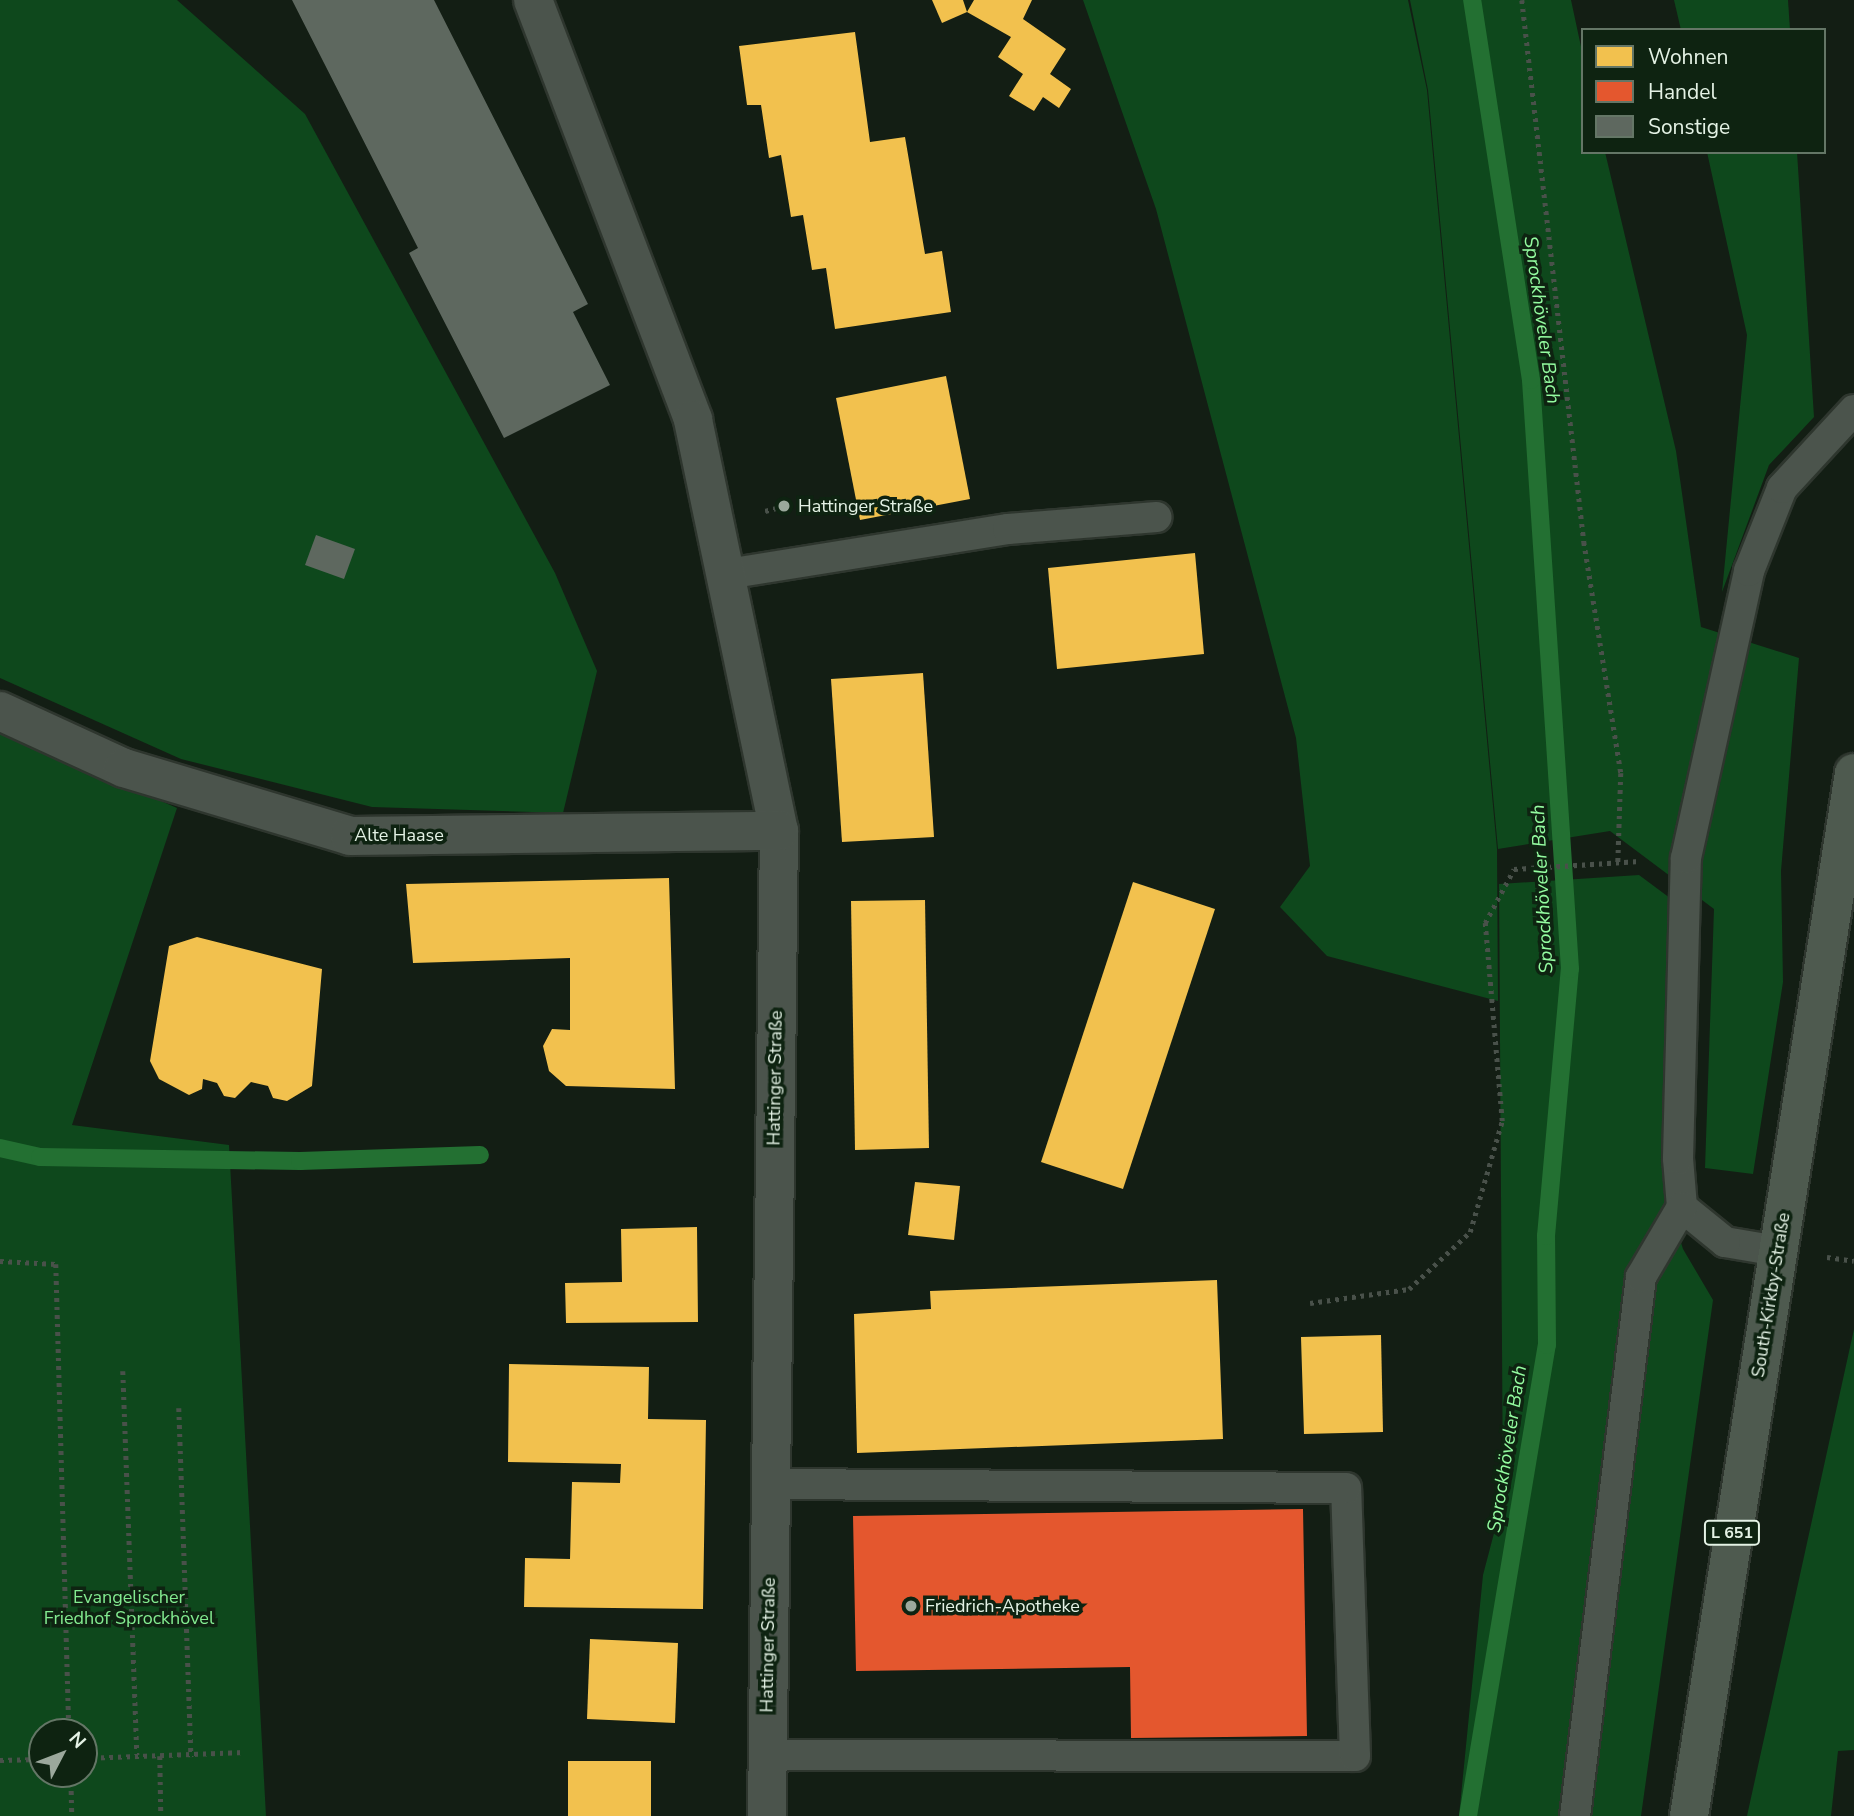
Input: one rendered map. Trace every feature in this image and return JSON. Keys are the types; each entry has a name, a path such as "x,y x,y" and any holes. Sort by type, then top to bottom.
{"main road":[{"name":"South-Kirkby-Straße","path":"1689,1816 1854,773"}],"street":[{"name":"Hattinger Straße","path":"533,0 693,420 779,831 766,1816"},
{"name":"Alte Haase","path":"0,711 124,768 350,836 779,831"}],"lane":[{"path":"1574,1816 1641,1277 1682,1207 1678,1158 1686,858 1749,571 1782,488 1854,410"},
{"path":"727,574 1007,529 1157,517"},
{"path":"1682,1207 1726,1242 1778,1251"},
{"path":"766,1755 1355,1756 1346,1488 769,1484"}],"path":[{"path":"1522,0 1584,542 1621,772 1618,862"},
{"path":"1310,1303 1409,1289 1470,1232 1502,1121 1485,923 1514,869 1593,864"},
{"path":"0,1261 56,1264 69,1718"},
{"path":"123,1371 138,1755"},
{"path":"179,1409 191,1757"},
{"path":"98,1757 138,1755 191,1757 245,1752"},
{"path":"160,1756 161,1816"},
{"path":"0,1760 28,1759"},
{"path":"71,1788 72,1816"}],"green space":[{"path":"0,0 177,0 305,114 555,573 597,671 563,813 372,807 181,759 0,678"},
{"path":"1083,0 1408,0 1427,90 1497,849 1498,1001 1327,956 1280,907 1310,866 1296,738 1156,209"},
{"path":"1410,0 1571,0 1581,47 1581,154 1605,154 1676,451 1701,627 1799,658 1781,871 1783,982 1753,1174 1705,1168 1714,909 1610,831 1498,849 1428,90"},
{"path":"1674,0 1788,0 1790,28 1681,28"},
{"path":"1707,154 1797,154 1814,417 1769,465 1722,592 1747,335"},
{"name":"Evangelischer Friedhof Sprockhövel","path":"0,730 177,808 72,1125 229,1145 266,1816 0,1816"},
{"path":"1639,875 1674,901 1664,1187 1683,1249 1713,1300 1641,1816 1459,1816 1483,1575 1503,1499 1499,884"},
{"path":"1854,1329 1854,1750 1838,1751 1831,1816 1747,1816"}],"building: Wohnen":[{"path":"932,0 963,0 967,12 942,23"},
{"path":"974,0 1032,0 1023,19 1066,49 1050,74 1071,89 1059,108 1043,97 1034,111 1009,96 1023,74 998,57 1011,37 967,12"},
{"path":"855,32 870,142 905,137 925,254 942,251 951,312 835,329 826,268 812,270 803,215 791,217 781,155 769,158 761,105 747,105 739,46"},
{"path":"946,376 970,499 860,520 836,398"},
{"path":"1195,553 1204,654 1057,669 1048,568"},
{"path":"923,673 934,837 842,842 831,679"},
{"path":"669,878 675,1089 566,1086 549,1071 543,1046 552,1029 570,1030 570,958 413,963 406,884"},
{"path":"1133,882 1215,909 1123,1189 1041,1162"},
{"path":"925,900 929,1148 855,1150 851,901"},
{"path":"197,937 322,969 312,1086 287,1101 273,1098 268,1086 251,1082 235,1098 224,1096 217,1083 203,1079 202,1089 189,1095 159,1079 150,1061 169,946"},
{"path":"915,1182 960,1186 954,1240 908,1235"},
{"path":"697,1227 698,1322 566,1323 565,1283 622,1282 621,1229"},
{"path":"1217,1280 1223,1439 857,1453 854,1314 931,1309 930,1291"},
{"path":"1381,1335 1383,1432 1304,1434 1301,1337"},
{"path":"509,1364 649,1367 648,1419 706,1420 703,1609 524,1607 525,1558 570,1559 572,1482 620,1483 621,1464 508,1462"},
{"path":"590,1639 678,1643 675,1723 587,1719"},
{"path":"568,1761 651,1761 651,1816 568,1816"}],"building: Handel":[{"path":"1303,1509 1307,1736 1131,1738 1130,1667 856,1671 853,1516"}],"building: Sonstige":[{"path":"292,0 434,0 588,304 573,312 610,385 504,438 409,253 418,248"},
{"path":"316,535 355,549 344,579 305,565"}],"waterway":[{"name":"Sprockhöveler Bach","path":"1468,1816 1547,1345 1546,1236 1570,969 1531,380 1472,0"},
{"path":"0,1148 40,1157 300,1161 480,1155"}],"place":[{"name":"Hattinger Straße","path":"784,506"},
{"name":"Friedrich-Apotheke","path":"911,1606"}]}
